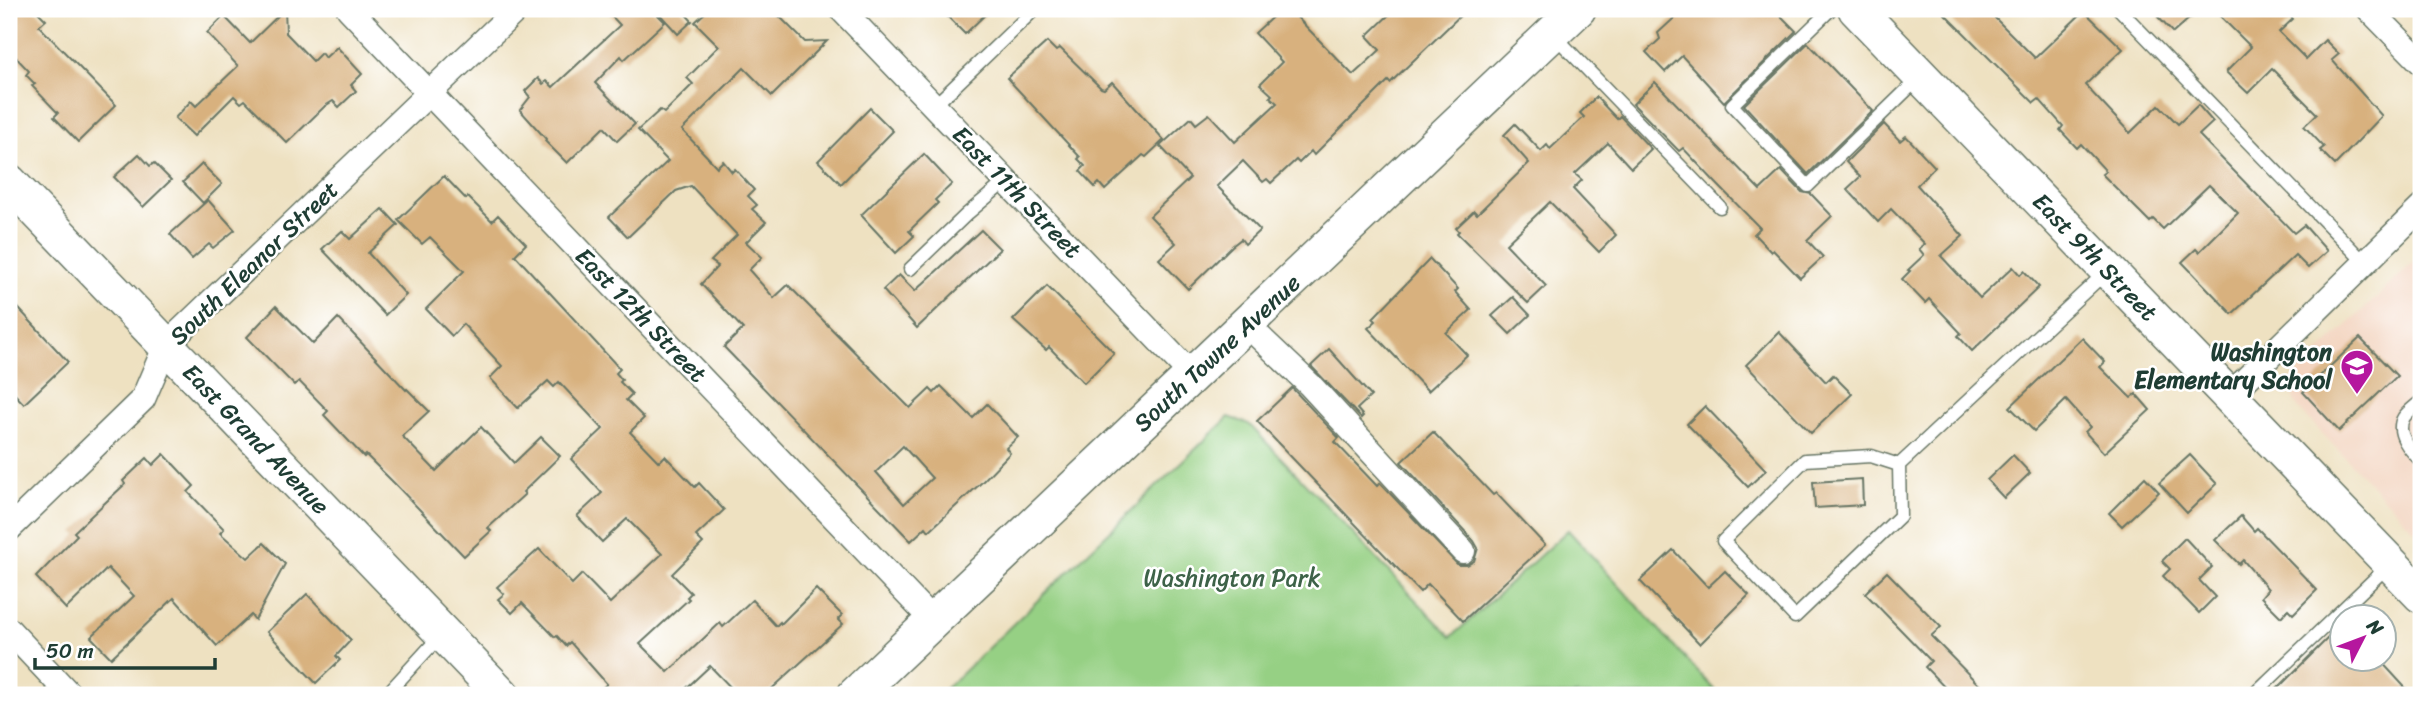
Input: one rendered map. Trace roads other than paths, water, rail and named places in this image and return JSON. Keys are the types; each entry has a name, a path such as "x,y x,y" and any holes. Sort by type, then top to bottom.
{"street":[{"name":"East 12th Street","path":"348,9 933,621"},
{"name":"South Eleanor Street","path":"9,529 143,399 166,345 517,9"},
{"name":"East 11th Street","path":"841,9 1193,376"},
{"name":"South Towne Avenue","path":"855,695 1578,9"},
{"name":"East 9th Street","path":"1856,9 2421,595"},
{"path":"2370,9 2421,62"},
{"name":"East Grand Avenue","path":"9,183 502,695"},
{"path":"2230,396 2421,208"},
{"path":"1247,325 1310,385 1463,551"},
{"path":"9,630 70,695"}],"lane":[{"path":"934,106 1035,9"},
{"path":"1831,9 1732,105 1808,186 1921,76"},
{"path":"2119,9 2365,263"},
{"path":"1553,33 1720,207"},
{"path":"910,269 1006,181"},
{"path":"1899,465 1871,456 1805,460 1723,541 1795,617 1900,516 1899,465 2108,270"},
{"path":"2421,401 2403,417 2402,428 2404,441 2421,461"},
{"path":"2253,695 2391,564"},
{"path":"386,695 443,633"}],"place":[{"name":"Washington Elementary School","path":"2357,396"}],"park label":[{"name":"Washington Park","path":"1232,578"}]}
